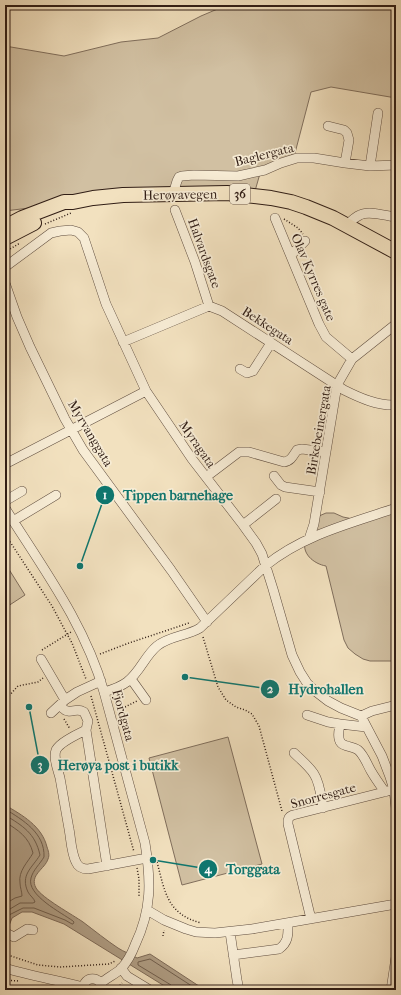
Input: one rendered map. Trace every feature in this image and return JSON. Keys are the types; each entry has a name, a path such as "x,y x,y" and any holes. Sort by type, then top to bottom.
{"highway":[{"name":"Herøyavegen","path":"5,238 47,216 73,208 84,199 108,196 227,193 271,198 306,207 333,218 396,252"},
{"name":"Herøyavegen","path":"5,227 22,218 64,202 73,208"}],"street":[{"path":"370,166 378,112"},
{"path":"328,126 344,130 347,133 349,140 345,163"},
{"name":"Baglergata","path":"174,194 177,181 179,177 182,176 242,175 265,170 280,163 297,158 314,158 370,166 396,165"},
{"name":"Halvardsgate","path":"176,210 209,306"},
{"path":"347,225 360,214 367,213 396,217"},
{"name":"Olav Kyrres gate","path":"277,217 291,255 326,338 352,359"},
{"name":"Myragata","path":"5,266 50,233 71,230 78,232 84,238 106,304 146,391 192,460 243,525 262,554 292,655 306,683 328,701 360,716"},
{"path":"291,255 305,242"},
{"name":"Myrvanggata","path":"5,283 30,347 83,450 162,558 203,622"},
{"path":"123,342 209,306"},
{"name":"Bekkegata","path":"209,306 222,311 344,390 373,402 396,405"},
{"name":"Birkebeinergata","path":"309,539 314,524 320,492 337,385 352,359 396,324"},
{"path":"240,369 247,374 253,372 271,343"},
{"path":"6,460 146,391"},
{"path":"206,477 239,452 249,452 288,462 297,450 302,449 326,452"},
{"path":"274,476 281,485 285,487 320,492"},
{"path":"5,501 22,491"},
{"path":"13,521 56,495"},
{"path":"243,525 276,499"},
{"name":"Fjordgata","path":"5,508 70,611 92,657 101,681 145,843 151,857 147,910 139,937 131,954 101,986"},
{"path":"104,692 123,685 131,679 157,646 165,641 189,633 275,558 309,539 396,508"},
{"path":"41,659 50,674 58,706 68,711 80,709 84,712 88,721 86,730 107,866"},
{"path":"131,679 145,699"},
{"path":"58,706 77,692 101,681"},
{"path":"396,705 372,711 360,716 382,756 390,777 396,808"},
{"path":"307,715 328,722 366,727"},
{"path":"340,724 338,734 342,744 359,750 371,771 392,790"},
{"path":"86,730 59,746 55,755 65,802 74,858 78,866 84,869 151,857"},
{"path":"294,752 314,773 323,808"},
{"name":"Snorresgate","path":"311,918 291,839 288,824 289,817 392,790"},
{"path":"147,910 174,925 196,932 215,933 288,923 396,904"},
{"path":"233,956 279,948 284,945 288,932 288,923"},
{"path":"6,933 14,937 27,929 33,930"},
{"path":"230,932 239,990"},
{"path":"390,990 396,957"},
{"path":"122,963 127,976 150,990"},
{"path":"5,968 61,981 83,988 84,983 87,980 94,979 98,980 101,986"}],"path":[{"path":"42,226 73,208"},
{"path":"277,217 293,224 300,230 305,242"},
{"path":"5,252 23,241"},
{"path":"92,657 188,623 203,622 218,687 222,695 230,704 252,714 259,726 282,813 288,819"},
{"path":"41,659 42,650 74,630"},
{"path":"5,700 18,686 38,682 50,674"},
{"path":"116,710 118,711 145,699"},
{"path":"58,706 74,736"},
{"path":"151,857 174,908 179,913 192,920 206,924"},
{"path":"5,954 38,964 61,967 122,963"},
{"path":"116,990 122,982 120,980"}],"shaded area":[{"path":"227,5 396,5 396,98 331,87 311,92 295,153 261,170 255,191 53,205 5,211 5,46 64,56 121,42 158,38 201,16"},
{"path":"396,504 396,661 370,661 363,659 348,648 344,640 326,566 317,563 309,557 305,549 305,544 309,533 319,516 326,513 334,513 343,517 358,520"},
{"path":"5,563 25,595 5,608"},
{"path":"228,737 262,864 182,885 149,758"}],"water":[{"path":"5,805 36,827 44,840 49,857 34,879 34,883 39,892 120,949 137,958 150,954 205,990 171,990 64,924 32,912 22,912 12,918 5,936"}],"place":[{"name":"Tippen barnehage","path":"80,566"},
{"name":"Hydrohallen","path":"185,677"},
{"name":"Herøya post i butikk","path":"29,707"},
{"name":"Torggata","path":"153,860"}]}
